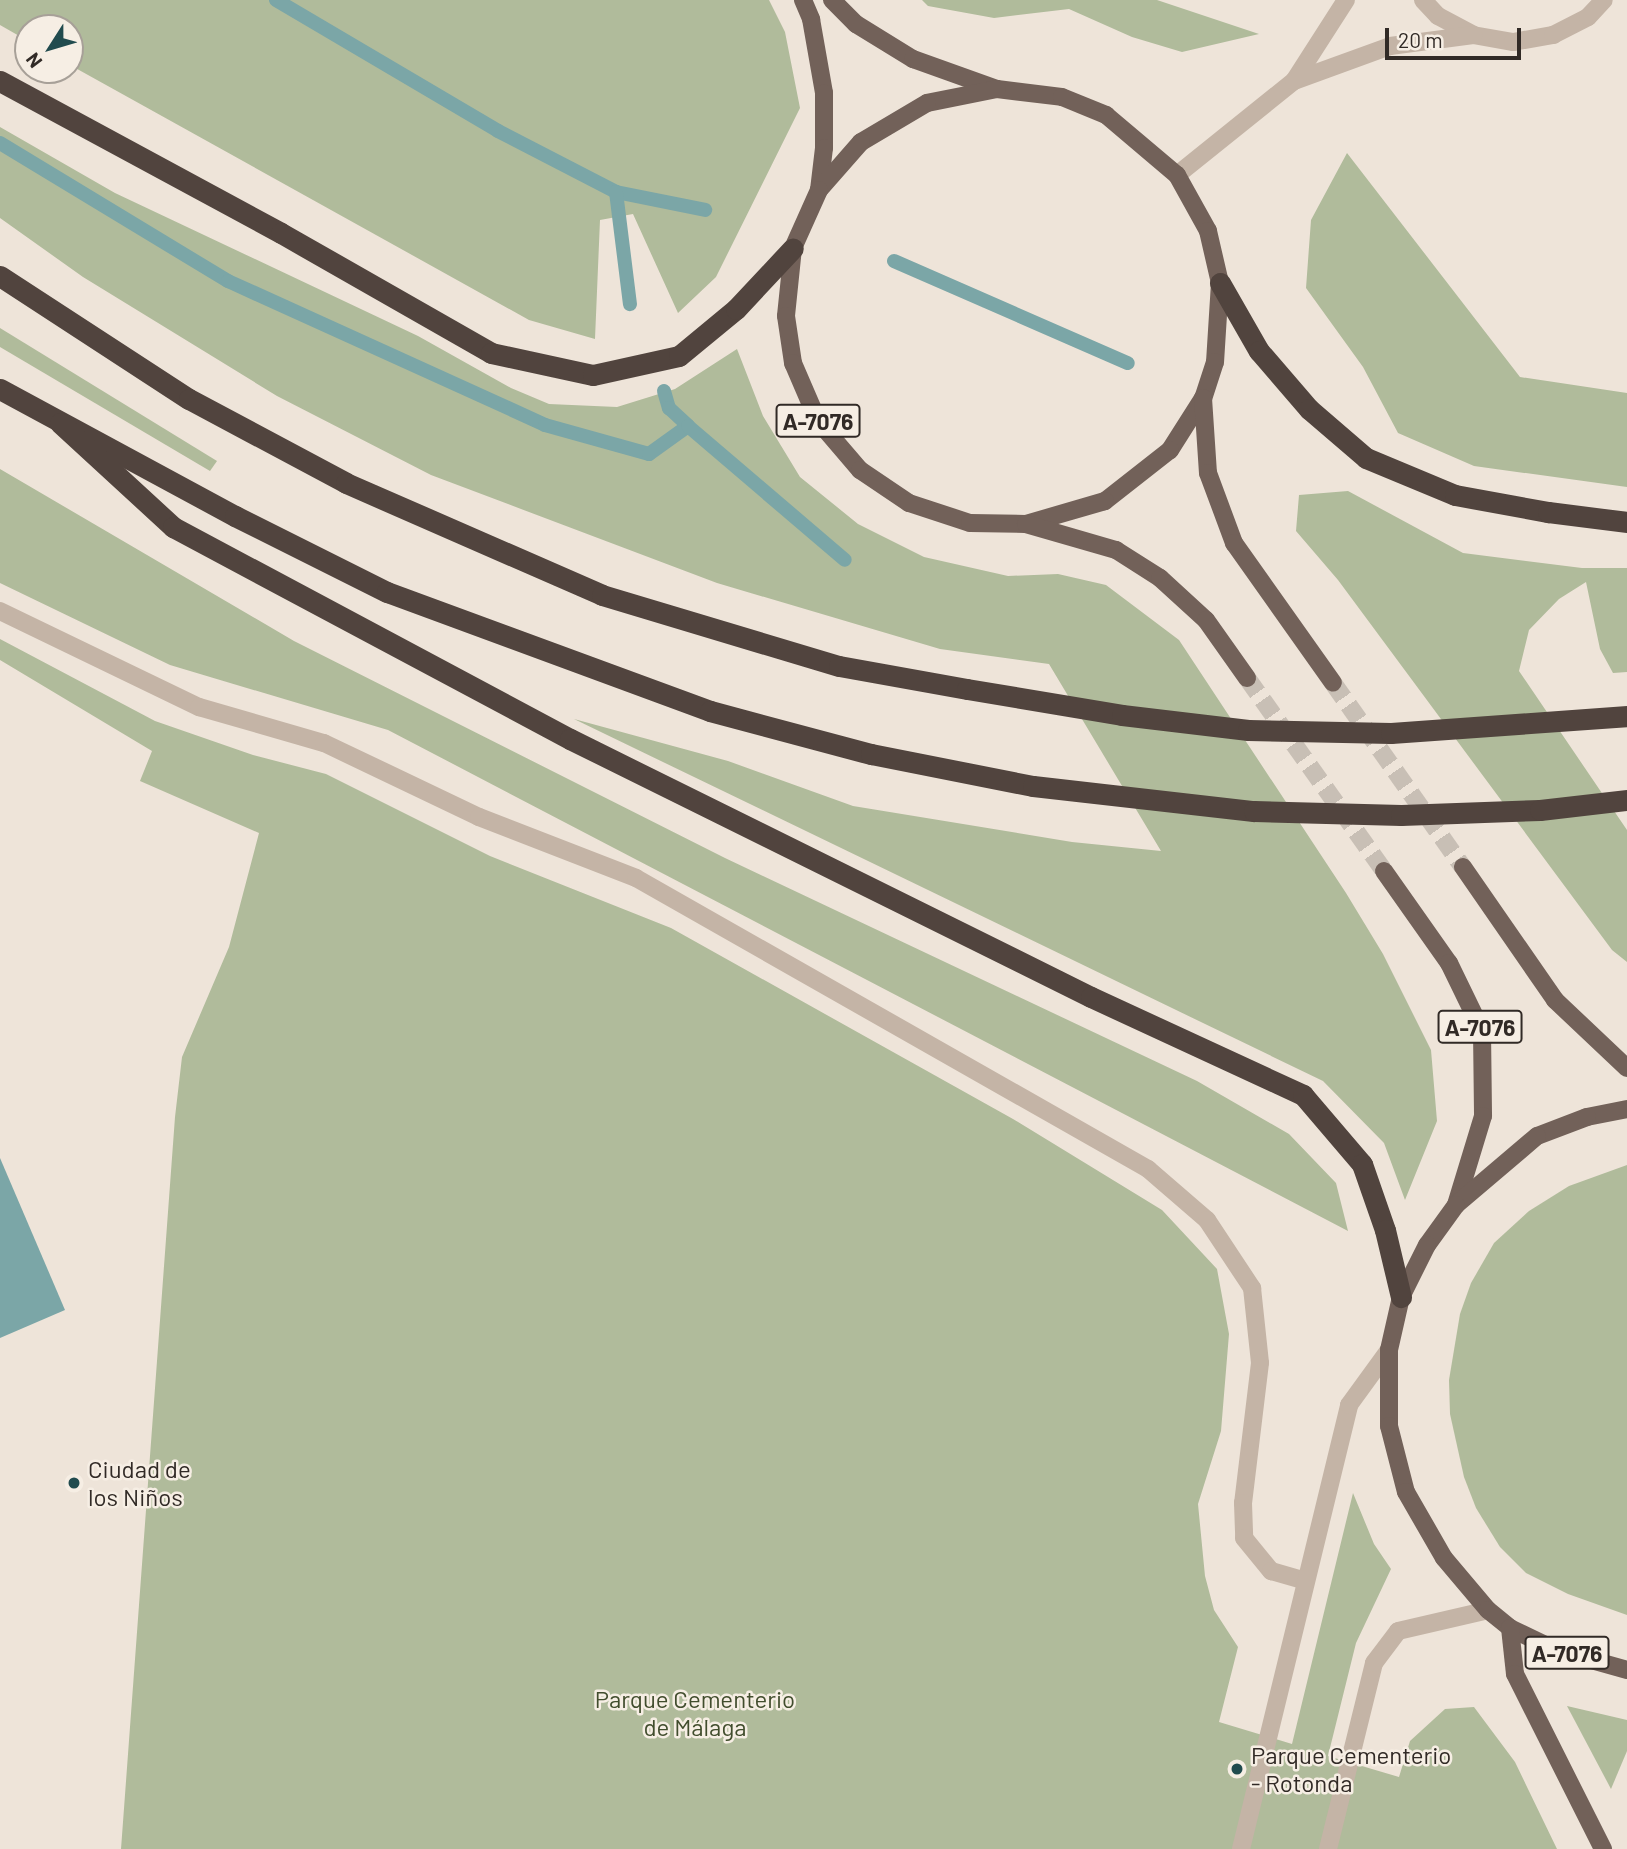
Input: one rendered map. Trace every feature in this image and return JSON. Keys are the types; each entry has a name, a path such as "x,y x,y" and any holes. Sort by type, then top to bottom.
{"highway":[{"path":"0,81 282,233 491,353 593,374 678,356 736,309 793,248"},
{"path":"0,276 189,399 346,483 602,595 839,666 1122,715 1248,730 1391,733 1627,716"},
{"path":"1220,283 1259,351 1309,409 1366,458 1455,495 1548,512 1627,522"},
{"path":"0,389 60,423 387,592 710,711 871,754 1033,786 1254,811 1401,815 1540,810 1627,800"},
{"path":"60,423 173,527 582,745 1091,997 1303,1095 1362,1164 1385,1230 1401,1297"}],"main road":[{"name":"A-7076","path":"803,0 811,19 824,93 824,149 819,190"},
{"name":"A-7076","path":"832,0 856,24 913,59 997,89 1062,97 1106,115 1177,175 1208,231 1220,283 1215,362 1203,398 1170,450 1105,501 1026,524"},
{"name":"A-7076","path":"997,89 927,103 861,142 819,190 793,248 786,316 793,363 818,421 860,470 909,503 970,523 1026,524 1116,550 1160,578 1206,620 1247,678"},
{"name":"A-7076","path":"1203,398 1208,473 1234,543 1333,683"},
{"name":"A-7076","path":"1463,867 1555,1000 1627,1068"},
{"name":"A-7076","path":"1384,871 1448,963 1482,1031 1483,1116 1456,1205"},
{"name":"A-7076","path":"1627,1109 1587,1117 1537,1136 1456,1205 1427,1245 1401,1297 1390,1350 1389,1426 1406,1492 1444,1558 1488,1610 1510,1628 1556,1650 1627,1670"},
{"name":"A-7076","path":"1510,1628 1515,1674 1603,1849"}],"street":[{"path":"1177,175 1294,81 1346,0"},
{"path":"1423,0 1438,16 1473,35"},
{"path":"1294,81 1390,46 1473,35 1513,42 1553,36 1588,17 1604,0"},
{"path":"0,611 199,707 324,743 479,817 636,878 1148,1168 1207,1220 1252,1288 1260,1363 1243,1503 1244,1538 1271,1571 1305,1581"},
{"path":"1241,1849 1349,1405 1390,1350"},
{"path":"1328,1849 1374,1663 1398,1631 1488,1610"}],"green space":[{"path":"0,0 769,0 785,32 800,108 716,277 678,313 633,214 600,220 595,339 529,320 84,73 84,14 14,14 14,33 0,25"},
{"path":"922,0 1157,0 1259,34 1182,52 1132,37 1069,9 994,18 928,6"},
{"path":"0,127 115,193 418,336 511,388 549,404 617,407 675,389 737,349 763,416 800,477 858,524 924,557 1008,576 1058,574 1106,585 1179,640 1346,893 1383,954 1431,1050 1437,1121 1405,1200 1384,1143 1323,1081 574,719 728,761 853,806 1072,842 1161,851 1049,664 940,649 717,583 431,475 277,396 83,277 0,218"},
{"path":"1347,153 1520,377 1627,393 1627,487 1474,466 1398,433 1363,367 1306,288 1311,220"},
{"path":"0,328 217,461 210,471 0,347"},
{"path":"0,469 294,641 725,858 1197,1081 1289,1134 1336,1183 1348,1231 388,730 170,665 0,583"},
{"path":"1348,491 1463,553 1582,568 1627,568 1627,672 1613,673 1600,649 1586,582 1559,599 1529,630 1519,671 1627,830 1627,962 1612,950 1338,580 1296,531 1299,495"},
{"name":"Parque Cementerio de Málaga","path":"0,639 155,721 253,755 326,774 490,856 671,928 1013,1119 1162,1210 1217,1269 1229,1334 1221,1431 1198,1504 1205,1576 1214,1610 1238,1647 1219,1722 1292,1744 1353,1493 1374,1544 1391,1569 1356,1643 1328,1756 1399,1777 1410,1741 1445,1709 1474,1707 1515,1762 1557,1849 121,1849 175,1117 182,1057 229,947 259,833 140,781 152,751 0,660"},
{"path":"1627,1165 1627,1615 1568,1594 1526,1573 1500,1547 1476,1508 1464,1477 1450,1414 1449,1380 1460,1314 1471,1283 1494,1243 1529,1211 1569,1186"},
{"path":"1567,1706 1627,1720 1627,1751 1611,1789"}],"water":[{"path":"0,1158 65,1310 0,1338"}],"waterway":[{"path":"276,0 498,131 616,192 705,210"},
{"path":"0,143 228,281 545,425 649,454 688,426"},
{"path":"616,192 630,304"},
{"path":"894,261 1128,363"},
{"path":"664,391 669,408 688,426 845,560"}],"tunnel":[{"path":"1247,678 1384,871"},
{"path":"1333,683 1463,867"}],"place":[{"name":"Ciudad de los Niños","path":"74,1483"},
{"name":"Parque Cementerio - Rotonda","path":"1237,1769"}]}
